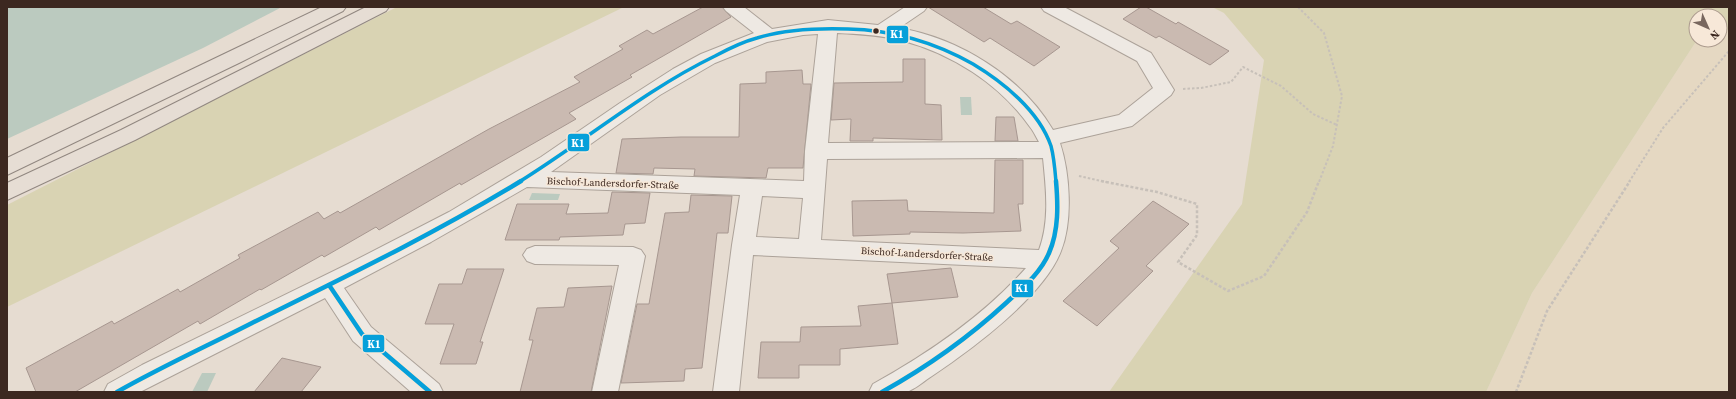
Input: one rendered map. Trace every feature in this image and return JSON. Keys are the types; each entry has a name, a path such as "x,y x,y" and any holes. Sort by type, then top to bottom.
{"main road":[{"path":"7,167 186,82 337,7"},
{"path":"7,192 134,131 380,7"}],"street":[{"path":"732,7 768,35"},
{"path":"883,30 918,7"},
{"path":"816,151 1050,145 1124,121 1164,90 1144,57 1050,7"},
{"path":"809,248 815,190 816,151 828,26"},
{"name":"Bischof-Landersdorfer-Straße","path":"117,392 329,285 430,232 522,179 641,99 688,69 714,55 768,35 828,26 883,30 921,40 972,62 996,78 1030,112 1050,145 1055,172 1057,187 1056,229 1046,260 1032,278 1000,310 967,339 928,366 882,392"},
{"name":"Bischof-Landersdorfer-Straße","path":"522,179 815,190"},
{"path":"726,392 743,245 752,188"},
{"name":"Bischof-Landersdorfer-Straße","path":"743,245 1046,260"},
{"path":"535,255 633,256 605,392"},
{"path":"329,285 362,334 430,392"}],"path":[{"path":"1055,172 1157,192 1197,204 1197,234 1178,262 1228,291 1264,276 1307,212 1333,146 1342,96 1324,32 1298,7"},
{"path":"1516,392 1547,311 1663,128 1729,51"},
{"path":"1164,90 1201,88 1231,82 1243,67 1281,86 1313,114 1336,125"}],"shaded area":[{"path":"7,7 282,7 203,48 7,139"},
{"path":"397,7 624,7 7,307 7,205"},
{"path":"1212,7 1729,7 1729,30 1728,8 1688,8 1688,48 1692,48 1532,293 1486,392 1109,392 1242,204 1264,60 1224,13"},
{"path":"1728,30 1729,392 1486,392 1532,293 1692,48 1728,48"},
{"path":"960,97 971,97 972,115 961,115"},
{"path":"532,193 560,194 558,200 529,200"},
{"path":"202,373 216,373 207,392 192,392"}],"building":[{"path":"703,7 722,7 731,17 630,75 632,77 569,113 576,119 379,230 376,227 324,257 322,255 261,290 260,289 200,324 198,321 75,392 36,392 26,368 112,321 114,324 178,289 180,292 240,258 238,255 318,212 324,219 338,211 340,213 489,129 580,82 574,77 623,49 619,46 647,30 653,34"},
{"path":"928,7 983,7 1011,24 1017,21 1060,47 1034,66 990,38 984,42"},
{"path":"1141,7 1146,7 1176,24 1178,22 1229,51 1210,65 1159,36 1156,38 1123,19"},
{"path":"903,59 925,59 925,104 941,105 942,140 873,138 873,141 850,141 851,119 831,120 834,83 903,82"},
{"path":"802,70 803,84 811,84 803,168 768,168 766,178 694,176 695,169 654,168 653,174 616,173 622,139 739,137 740,84 766,83 766,72"},
{"path":"996,117 1014,117 1018,141 995,141"},
{"path":"995,160 1023,160 1023,204 1018,204 1021,231 963,233 910,232 910,234 853,236 852,201 907,200 908,211 994,213"},
{"path":"612,192 650,193 645,223 625,224 623,235 560,237 559,240 505,240 517,204 569,204 566,214 608,213"},
{"path":"691,195 732,196 728,233 717,233 702,368 685,369 684,381 621,383 637,304 649,304 665,213 689,212"},
{"path":"1153,201 1189,224 1146,266 1153,271 1097,326 1063,301 1119,248 1110,241"},
{"path":"951,268 958,297 892,303 887,274"},
{"path":"467,269 504,269 480,342 483,342 476,364 440,364 454,324 425,324 439,284 462,284"},
{"path":"612,286 591,392 520,392 533,340 529,340 537,308 564,307 568,288"},
{"path":"892,303 898,344 840,349 840,365 799,365 799,378 758,378 761,342 800,342 801,327 861,326 858,306"},
{"path":"282,358 321,367 301,392 254,392"}],"transit line":[{"name":"K1","path":"117,392 168,364 375,262 463,215 544,166 665,83 703,62 740,44 763,36 801,30 832,28 864,29 895,34 925,42 954,54 981,69 1007,89 1032,114 1042,128 1050,144 1054,161 1058,199 1057,221 1050,252 1037,272 1018,293 963,340 932,362 882,392"},
{"name":"K1","path":"329,285 362,334 430,392"}]}
